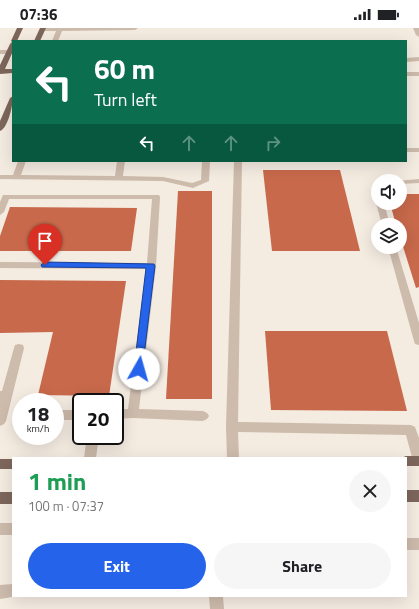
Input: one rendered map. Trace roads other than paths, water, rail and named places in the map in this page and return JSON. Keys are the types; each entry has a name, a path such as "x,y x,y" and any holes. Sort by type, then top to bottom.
{"main road":[{"path":"14,40 20,28"},
{"path":"37,40 43,28"},
{"path":"12,46 0,71 12,71"},
{"path":"0,129 12,100"},
{"path":"407,461 419,461"},
{"path":"0,464 12,464"},
{"path":"407,496 419,496"},
{"path":"0,498 12,498"}],"lane":[{"path":"43,28 135,28"},
{"path":"416,28 419,35"},
{"path":"55,40 60,29"},
{"path":"0,52 9,52"},
{"path":"407,60 419,59"},
{"path":"407,74 419,74"},
{"path":"407,150 419,150"},
{"path":"16,177 22,162"},
{"path":"119,178 121,162"},
{"path":"0,177 163,179 193,186 205,181 206,162"},
{"path":"233,457 232,427 238,162"},
{"path":"407,182 419,181"},
{"path":"0,212 6,197 156,197 151,266 133,413"},
{"path":"394,254 419,341"},
{"path":"0,265 151,266"},
{"path":"0,421 3,395 19,348"},
{"path":"124,414 203,416"},
{"path":"232,427 411,430 419,461"},
{"path":"90,457 91,445"},
{"path":"0,529 12,529"},
{"path":"407,544 419,544"},
{"path":"0,592 12,591"},
{"path":"216,597 217,609"}]}
